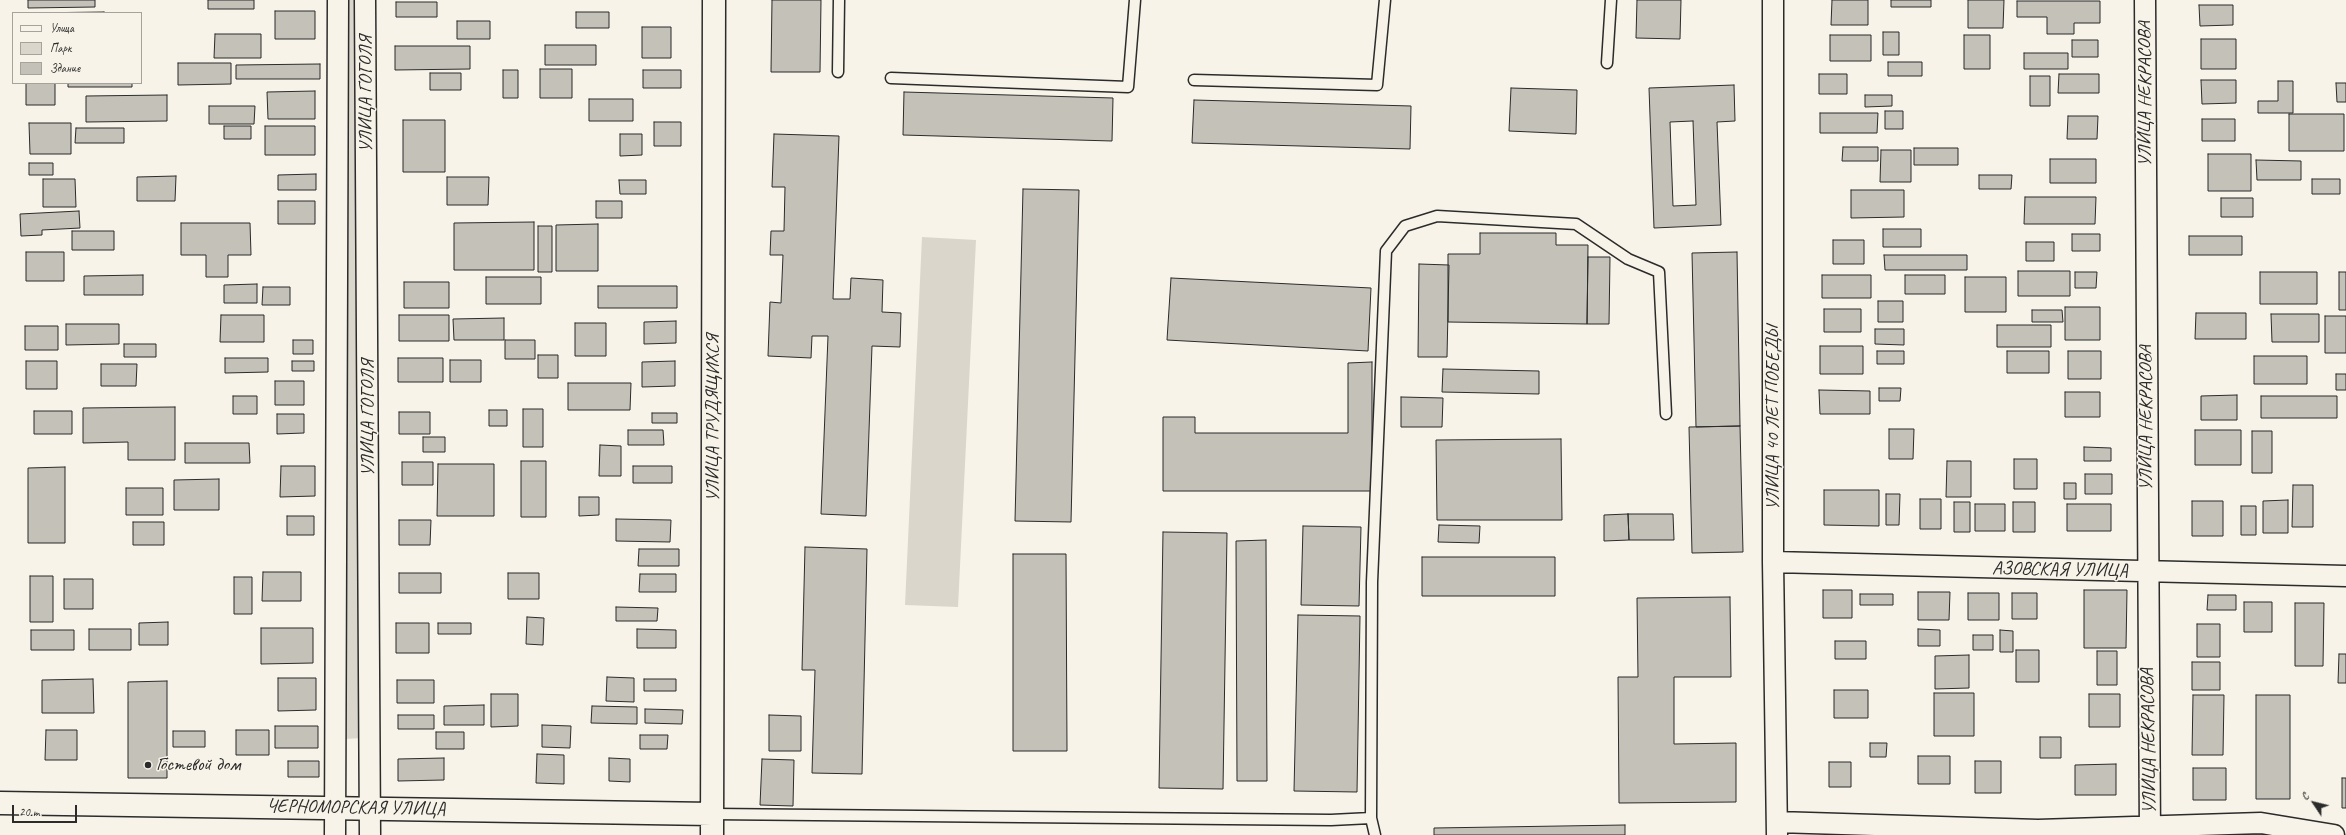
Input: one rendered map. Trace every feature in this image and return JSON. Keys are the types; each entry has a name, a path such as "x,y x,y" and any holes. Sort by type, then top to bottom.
{"street":[{"name":"УЛИЦА ГОГОЛЯ","path":"335,835 338,0"},
{"name":"УЛИЦА ГОГОЛЯ","path":"365,0 370,835"},
{"name":"УЛИЦА ТРУДЯЩИХСЯ","path":"712,825 714,0"},
{"name":"УЛИЦА 40 ЛЕТ ПОБЕДЫ","path":"1773,0 1773,562 1777,829"},
{"name":"УЛИЦА НЕКРАСОВА","path":"2145,0 2147,572 2150,831"},
{"name":"АЗОВСКАЯ УЛИЦА","path":"1773,562 2346,576"},
{"name":"ЧЕРНОМОРСКАЯ УЛИЦА","path":"0,803 370,808 712,825"},
{"path":"1777,829 2150,831 2261,823 2334,835"}],"lane":[{"path":"838,72 840,0"},
{"path":"891,78 1128,88 1135,0"},
{"path":"1194,80 1377,85 1385,0"},
{"path":"1607,63 1611,0"},
{"path":"1375,835 1371,818 1372,582 1386,251 1405,226 1437,216 1576,224 1628,259 1659,272 1666,414"},
{"path":"712,825 1323,820 1371,818"}],"green space":[{"path":"343,0 360,0 363,738 344,739"},
{"path":"922,237 976,240 958,607 905,605"}],"building":[{"path":"28,0 95,0 95,7 28,8"},
{"path":"208,0 254,0 254,9 208,9"},
{"path":"772,0 821,0 820,72 771,72"},
{"path":"1637,0 1681,0 1680,39 1636,38"},
{"path":"1832,0 1868,0 1868,25 1831,25"},
{"path":"1891,0 1931,0 1931,7 1891,7"},
{"path":"1968,0 2004,0 2003,28 1968,28"},
{"path":"2017,1 2100,1 2100,23 2074,23 2074,34 2047,34 2047,17 2017,17"},
{"path":"396,2 437,2 437,17 396,17"},
{"path":"2199,5 2233,5 2233,25 2200,26"},
{"path":"275,11 315,11 315,39 275,39"},
{"path":"576,12 609,12 609,28 576,28"},
{"path":"457,21 490,21 490,39 457,39"},
{"path":"642,27 671,27 671,58 642,58"},
{"path":"1883,32 1899,32 1899,55 1883,55"},
{"path":"215,34 261,34 261,58 214,58"},
{"path":"1830,35 1871,35 1871,61 1830,61"},
{"path":"1964,35 1990,35 1990,69 1964,69"},
{"path":"2201,39 2236,39 2236,69 2201,69"},
{"path":"2072,40 2098,40 2098,57 2072,57"},
{"path":"545,45 596,45 596,65 545,65"},
{"path":"395,46 470,46 470,69 395,70"},
{"path":"2024,53 2068,53 2068,69 2024,69"},
{"path":"1888,62 1922,62 1922,76 1888,76"},
{"path":"178,63 231,63 231,84 178,85"},
{"path":"320,64 320,79 236,79 236,65"},
{"path":"540,69 572,69 572,98 540,98"},
{"path":"503,70 518,70 518,98 503,98"},
{"path":"643,70 681,70 681,88 643,88"},
{"path":"430,73 461,73 461,90 430,90"},
{"path":"1819,74 1847,74 1847,94 1819,94"},
{"path":"2059,74 2099,74 2099,93 2058,93"},
{"path":"2030,76 2050,76 2050,106 2030,106"},
{"path":"2201,80 2236,80 2236,103 2202,104"},
{"path":"2278,81 2293,81 2293,113 2258,113 2258,101 2278,101"},
{"path":"2336,83 2346,83 2346,102 2337,102"},
{"path":"26,84 55,84 55,105 26,105"},
{"path":"68,84 132,84 132,87 68,87"},
{"path":"1734,85 1735,121 1717,122 1721,225 1654,228 1649,88","holes":["1693,121 1696,205 1673,206 1670,122"]},
{"path":"1511,88 1577,90 1576,134 1509,131"},
{"path":"315,91 315,119 268,119 267,92"},
{"path":"904,92 1113,98 1112,141 903,135"},
{"path":"167,95 167,121 86,122 86,96"},
{"path":"1865,95 1892,95 1892,106 1865,107"},
{"path":"589,99 633,99 633,121 589,121"},
{"path":"1194,100 1411,106 1410,149 1192,143"},
{"path":"209,106 255,106 254,124 209,124"},
{"path":"1885,111 1903,111 1903,129 1885,129"},
{"path":"1820,113 1878,113 1877,133 1820,133"},
{"path":"2289,114 2344,114 2344,151 2289,151"},
{"path":"2068,116 2098,116 2097,139 2067,139"},
{"path":"2202,119 2235,119 2235,141 2202,141"},
{"path":"403,120 445,120 445,172 403,172"},
{"path":"654,122 681,122 681,146 654,146"},
{"path":"29,123 71,123 71,154 30,154"},
{"path":"224,126 251,126 251,139 224,139"},
{"path":"265,126 315,126 315,155 265,155"},
{"path":"76,128 124,128 124,143 75,143"},
{"path":"620,134 642,134 642,155 620,156"},
{"path":"774,134 839,136 833,299 850,299 851,278 883,280 882,312 901,313 900,347 872,346 866,516 821,514 828,336 812,336 811,358 768,356 770,302 781,303 783,255 770,255 771,231 784,231 785,187 772,187"},
{"path":"1843,147 1878,147 1878,161 1842,161"},
{"path":"1914,148 1958,148 1958,165 1914,165"},
{"path":"1881,150 1911,150 1911,182 1880,182"},
{"path":"2208,154 2251,154 2251,191 2208,191"},
{"path":"2050,159 2096,159 2096,183 2050,183"},
{"path":"2256,160 2301,161 2301,180 2257,180"},
{"path":"29,163 53,163 53,175 29,175"},
{"path":"316,174 316,190 278,190 278,175"},
{"path":"1979,175 2012,175 2011,189 1979,189"},
{"path":"176,176 175,201 137,201 137,177"},
{"path":"447,177 489,177 488,205 447,205"},
{"path":"43,179 75,179 76,207 43,207"},
{"path":"2312,179 2340,179 2340,194 2312,194"},
{"path":"619,180 646,180 646,194 620,194"},
{"path":"1023,189 1079,190 1071,522 1015,521"},
{"path":"1851,190 1904,190 1904,217 1851,218"},
{"path":"2025,197 2096,197 2095,224 2024,224"},
{"path":"2221,198 2253,198 2253,217 2221,217"},
{"path":"278,201 315,201 315,224 278,224"},
{"path":"596,201 622,201 622,218 596,218"},
{"path":"79,211 80,228 42,230 42,235 21,236 20,214"},
{"path":"534,222 534,270 454,270 454,223"},
{"path":"181,223 250,223 251,255 228,255 228,277 206,277 206,255 181,255"},
{"path":"598,224 598,271 556,271 556,225"},
{"path":"538,226 552,226 552,272 538,272"},
{"path":"1883,229 1921,229 1921,247 1883,247"},
{"path":"72,231 114,231 114,250 72,250"},
{"path":"1480,233 1556,233 1556,245 1588,245 1587,324 1448,322 1448,254 1480,254"},
{"path":"2072,234 2100,234 2100,251 2072,251"},
{"path":"2189,236 2242,236 2242,255 2189,255"},
{"path":"1833,240 1864,240 1864,264 1833,264"},
{"path":"2026,242 2054,242 2054,261 2026,261"},
{"path":"26,252 64,252 64,281 26,281"},
{"path":"1737,252 1740,426 1696,427 1692,253"},
{"path":"1884,255 1967,255 1967,270 1885,270"},
{"path":"1588,257 1610,257 1609,324 1587,324"},
{"path":"1419,264 1449,265 1447,357 1418,357"},
{"path":"2018,271 2070,271 2070,296 2018,296"},
{"path":"2075,272 2097,272 2096,288 2075,288"},
{"path":"2260,272 2317,272 2317,304 2260,304"},
{"path":"2339,272 2346,272 2346,310 2339,310"},
{"path":"143,275 143,295 84,295 84,276"},
{"path":"1822,275 1871,275 1871,298 1822,298"},
{"path":"1905,275 1945,275 1945,294 1905,294"},
{"path":"486,277 541,277 541,304 486,304"},
{"path":"1965,277 2006,277 2006,312 1965,312"},
{"path":"1171,278 1371,288 1368,351 1167,340"},
{"path":"404,282 449,282 449,308 404,308"},
{"path":"257,284 257,303 224,303 224,285"},
{"path":"598,286 677,286 677,308 598,308"},
{"path":"263,287 290,287 290,305 262,305"},
{"path":"1878,301 1903,301 1903,322 1878,322"},
{"path":"2065,307 2100,307 2100,340 2065,340"},
{"path":"1824,309 1861,309 1861,332 1824,332"},
{"path":"2032,310 2062,310 2063,322 2032,322"},
{"path":"2196,313 2246,313 2246,339 2195,339"},
{"path":"2271,314 2319,314 2319,342 2272,342"},
{"path":"221,315 264,315 264,342 220,342"},
{"path":"399,315 449,315 449,341 399,341"},
{"path":"2325,316 2346,316 2346,353 2325,353"},
{"path":"504,318 504,340 454,340 453,319"},
{"path":"676,321 676,343 644,344 644,322"},
{"path":"575,323 606,323 606,356 575,356"},
{"path":"66,324 119,324 119,344 66,345"},
{"path":"1997,325 2051,325 2051,347 1997,347"},
{"path":"25,326 58,326 58,350 25,350"},
{"path":"1875,329 1904,329 1904,345 1875,344"},
{"path":"293,340 313,340 313,354 293,354"},
{"path":"505,340 535,340 535,359 505,359"},
{"path":"124,344 156,344 156,357 124,357"},
{"path":"1820,346 1863,346 1863,374 1820,374"},
{"path":"1877,351 1904,351 1904,364 1877,364"},
{"path":"2007,351 2049,351 2049,373 2007,373"},
{"path":"2068,351 2101,351 2101,379 2068,379"},
{"path":"538,355 558,355 558,378 538,378"},
{"path":"2254,356 2307,356 2307,384 2254,384"},
{"path":"225,358 268,358 268,372 225,373"},
{"path":"398,358 443,358 443,382 398,382"},
{"path":"450,360 481,360 481,382 450,382"},
{"path":"26,361 57,361 57,389 26,389"},
{"path":"292,361 314,361 314,371 292,371"},
{"path":"675,361 675,386 642,387 642,362"},
{"path":"1372,362 1372,491 1163,491 1163,417 1195,417 1195,433 1348,433 1348,363"},
{"path":"101,364 137,364 136,386 101,386"},
{"path":"1443,369 1539,371 1539,394 1442,392"},
{"path":"2336,374 2346,374 2346,390 2336,390"},
{"path":"275,381 304,381 304,405 275,405"},
{"path":"568,383 631,383 630,410 568,410"},
{"path":"1879,388 1901,388 1900,401 1879,401"},
{"path":"1819,390 1870,391 1870,414 1820,414"},
{"path":"2065,392 2100,392 2100,417 2065,417"},
{"path":"2237,395 2237,420 2201,420 2201,396"},
{"path":"233,396 257,396 257,414 233,414"},
{"path":"2261,396 2337,396 2337,418 2261,418"},
{"path":"1401,397 1443,398 1442,427 1401,427"},
{"path":"175,407 175,460 128,460 128,442 83,443 83,408"},
{"path":"523,409 543,409 543,447 523,447"},
{"path":"489,410 507,410 507,426 489,426"},
{"path":"34,411 72,411 72,434 34,434"},
{"path":"399,412 430,412 430,434 399,434"},
{"path":"652,413 677,413 677,423 652,423"},
{"path":"277,414 304,414 304,433 277,434"},
{"path":"1740,426 1743,552 1692,553 1689,427"},
{"path":"1889,429 1914,429 1913,459 1889,459"},
{"path":"628,430 663,430 664,445 628,445"},
{"path":"2195,430 2241,430 2241,465 2195,465"},
{"path":"2252,431 2272,431 2272,473 2252,473"},
{"path":"423,437 445,437 445,452 423,452"},
{"path":"1561,439 1562,520 1437,520 1436,440"},
{"path":"185,443 249,443 250,463 185,463"},
{"path":"600,445 621,446 621,476 599,476"},
{"path":"2084,447 2111,448 2111,461 2084,461"},
{"path":"2014,459 2037,459 2037,489 2014,489"},
{"path":"521,461 546,461 546,517 521,517"},
{"path":"1947,461 1971,461 1971,497 1946,497"},
{"path":"402,462 433,462 433,485 402,485"},
{"path":"438,464 494,464 494,516 437,516"},
{"path":"281,466 315,466 315,496 280,497"},
{"path":"633,466 672,466 672,483 633,483"},
{"path":"65,467 65,543 28,543 28,468"},
{"path":"2085,474 2112,474 2112,494 2085,494"},
{"path":"219,479 219,510 174,510 174,480"},
{"path":"2064,483 2076,483 2076,499 2064,499"},
{"path":"2293,485 2313,485 2313,527 2292,527"},
{"path":"126,488 163,488 163,515 126,515"},
{"path":"1824,490 1879,490 1879,526 1824,525"},
{"path":"1886,494 1900,494 1899,525 1886,525"},
{"path":"579,497 599,497 599,515 579,516"},
{"path":"1920,499 1941,499 1941,529 1920,529"},
{"path":"2288,500 2288,533 2263,533 2263,501"},
{"path":"2192,501 2223,501 2223,536 2192,536"},
{"path":"1954,502 1970,502 1970,532 1954,532"},
{"path":"2013,502 2035,502 2035,532 2013,532"},
{"path":"1975,504 2005,504 2005,531 1975,531"},
{"path":"2067,504 2111,504 2111,531 2067,531"},
{"path":"2241,506 2256,506 2256,535 2241,535"},
{"path":"1628,514 1673,514 1674,540 1629,540"},
{"path":"1628,514 1629,540 1604,541 1604,515"},
{"path":"287,516 314,516 314,535 287,535"},
{"path":"616,519 671,520 670,542 616,541"},
{"path":"399,520 431,520 430,545 399,545"},
{"path":"133,522 164,522 164,545 133,545"},
{"path":"1439,525 1480,526 1479,543 1438,542"},
{"path":"1303,526 1361,527 1359,606 1301,605"},
{"path":"1163,532 1227,533 1223,789 1159,788"},
{"path":"1266,540 1267,781 1237,781 1236,541"},
{"path":"805,547 867,549 862,774 812,773 815,670 802,670"},
{"path":"639,549 679,549 679,566 638,566"},
{"path":"1013,554 1066,554 1067,751 1013,751"},
{"path":"1422,557 1555,557 1555,596 1422,596"},
{"path":"263,572 301,572 301,601 262,601"},
{"path":"399,573 441,573 441,593 399,593"},
{"path":"508,573 539,573 539,599 508,599"},
{"path":"640,574 676,574 676,592 639,592"},
{"path":"30,576 53,576 53,622 30,622"},
{"path":"234,577 252,577 252,614 234,614"},
{"path":"64,579 93,579 93,609 64,609"},
{"path":"1823,590 1852,590 1852,618 1823,618"},
{"path":"2084,590 2127,590 2126,648 2084,648"},
{"path":"1918,592 1950,592 1949,620 1918,620"},
{"path":"1968,593 1999,593 1999,620 1968,620"},
{"path":"2012,593 2037,593 2037,619 2012,619"},
{"path":"1860,594 1893,594 1893,605 1860,605"},
{"path":"2208,595 2236,595 2236,610 2207,610"},
{"path":"1730,597 1731,677 1674,677 1674,744 1736,743 1736,802 1619,803 1618,677 1638,677 1637,598"},
{"path":"2244,602 2272,602 2272,632 2244,632"},
{"path":"2295,603 2324,603 2323,666 2295,666"},
{"path":"616,607 658,608 657,621 616,621"},
{"path":"1298,615 1360,616 1357,792 1294,791"},
{"path":"527,617 544,618 543,645 526,644"},
{"path":"168,622 168,645 139,645 139,623"},
{"path":"396,623 429,623 429,653 396,653"},
{"path":"438,623 471,623 471,634 438,634"},
{"path":"2197,624 2220,624 2220,657 2197,657"},
{"path":"261,628 313,628 313,663 261,664"},
{"path":"89,629 131,629 131,650 89,650"},
{"path":"637,629 676,630 676,648 637,648"},
{"path":"1918,629 1940,630 1940,646 1918,646"},
{"path":"31,630 74,630 74,650 31,650"},
{"path":"2000,630 2013,631 2013,652 2000,652"},
{"path":"1973,635 1993,635 1993,650 1973,650"},
{"path":"1835,641 1866,641 1866,659 1835,659"},
{"path":"2016,650 2039,650 2039,682 2016,682"},
{"path":"2097,651 2117,651 2117,685 2097,685"},
{"path":"2339,654 2346,654 2346,683 2338,683"},
{"path":"1969,655 1969,688 1935,689 1935,656"},
{"path":"2192,662 2220,662 2220,690 2192,690"},
{"path":"607,677 634,678 634,702 606,701"},
{"path":"278,678 316,678 316,710 278,711"},
{"path":"93,679 94,713 42,713 42,680"},
{"path":"644,679 676,679 676,691 644,691"},
{"path":"397,680 434,680 434,703 397,703"},
{"path":"167,681 167,778 128,778 128,682"},
{"path":"1834,690 1868,690 1868,718 1834,718"},
{"path":"1934,693 1974,693 1974,736 1934,736"},
{"path":"491,694 518,694 518,726 491,727"},
{"path":"2089,694 2120,694 2120,727 2089,727"},
{"path":"2193,695 2224,695 2223,755 2192,755"},
{"path":"2256,695 2290,695 2290,799 2256,799"},
{"path":"484,705 484,725 444,725 444,706"},
{"path":"592,706 637,707 637,724 591,723"},
{"path":"645,709 683,710 682,724 645,723"},
{"path":"398,715 434,715 434,729 398,729"},
{"path":"769,715 801,716 801,751 769,751"},
{"path":"542,725 571,726 570,748 542,747"},
{"path":"275,726 318,726 318,748 275,748"},
{"path":"46,730 77,730 77,760 45,760"},
{"path":"236,730 269,730 269,755 236,755"},
{"path":"173,731 205,731 205,747 173,747"},
{"path":"436,732 464,732 464,749 436,749"},
{"path":"640,735 668,735 667,749 640,749"},
{"path":"2040,737 2061,737 2061,758 2040,758"},
{"path":"1870,743 1887,743 1886,757 1870,757"},
{"path":"537,754 564,755 564,784 536,783"},
{"path":"1918,756 1950,756 1950,784 1918,784"},
{"path":"444,758 444,780 398,781 398,759"},
{"path":"609,758 630,759 630,782 609,781"},
{"path":"762,759 794,760 793,806 760,805"},
{"path":"288,761 319,761 319,777 288,777"},
{"path":"1975,761 2001,761 2001,793 1975,793"},
{"path":"1829,762 1851,762 1851,787 1829,787"},
{"path":"2116,764 2116,795 2075,795 2075,765"},
{"path":"2193,768 2226,768 2226,800 2193,800"},
{"path":"2342,778 2346,778 2346,808 2342,808"},
{"path":"1625,825 1625,835 1434,835 1434,828"},
{"path":"2274,833 2274,835 2232,835 2232,834"}],"place":[{"name":"Гостевой дом","path":"148,765"}]}
